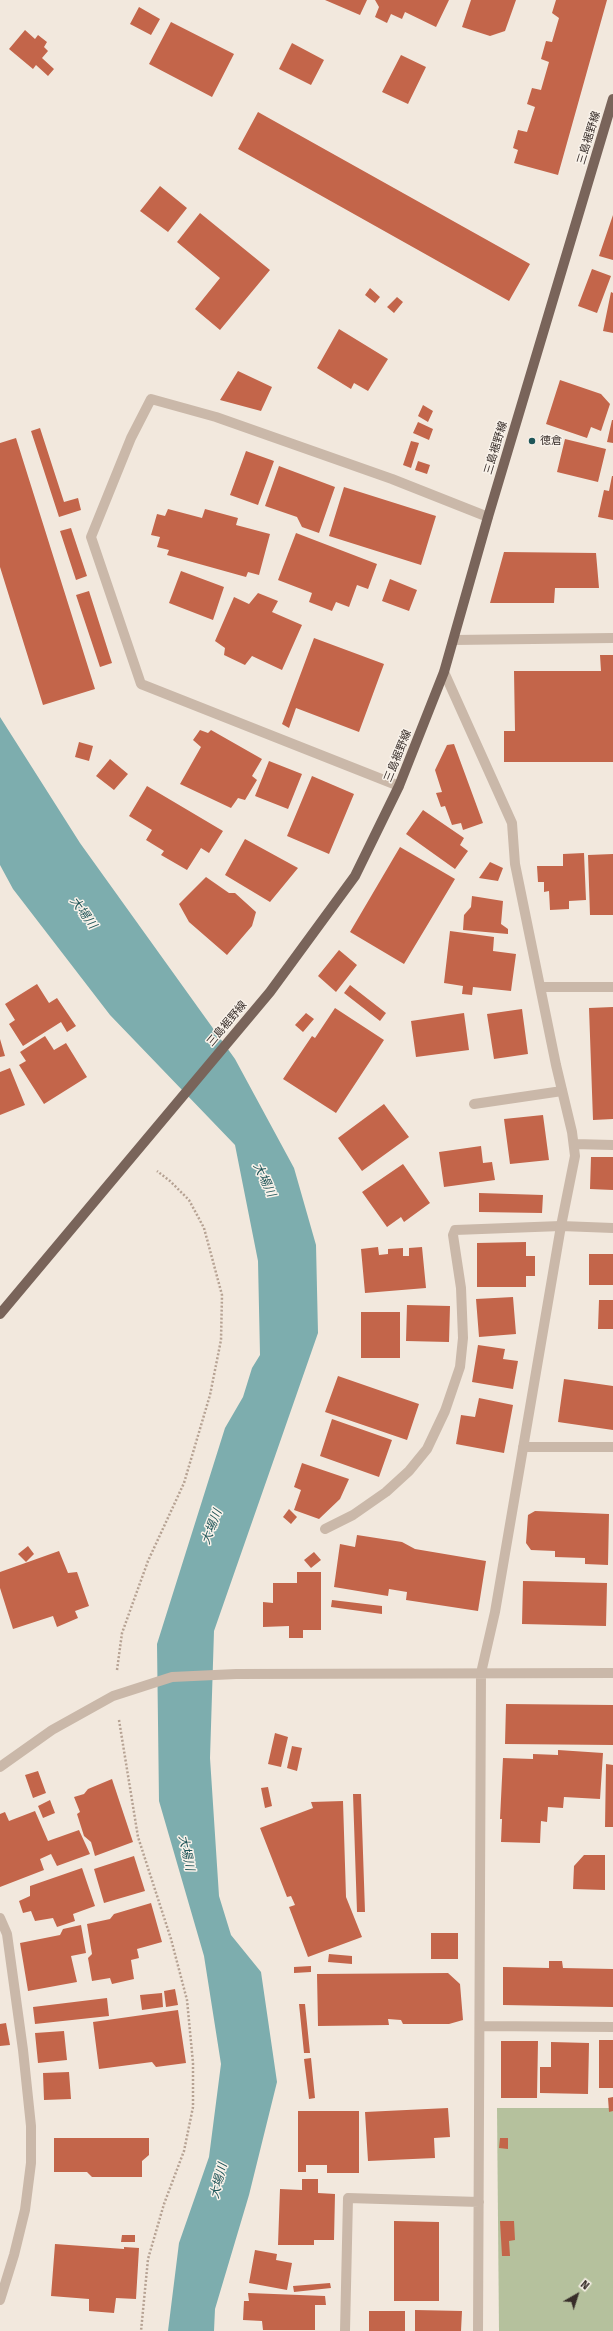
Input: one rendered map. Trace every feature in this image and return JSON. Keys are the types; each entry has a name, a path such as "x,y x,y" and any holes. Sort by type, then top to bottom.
{"main road":[{"name":"三島裾野線","path":"0,1314 270,992 355,876 399,786 444,672 488,517 613,99"}],"street":[{"path":"399,786 141,684 92,536 131,438 151,399 216,417 392,479 488,517"},
{"path":"454,640 613,638"},
{"path":"444,672 512,824 515,864 574,1144 575,1156 561,1226 494,1612 481,1673 481,2026 478,2331"},
{"path":"541,987 613,987"},
{"path":"474,1104 562,1091"},
{"path":"574,1144 613,1145"},
{"path":"325,1529 353,1514 386,1492 409,1471 427,1450 445,1411 460,1367 463,1338 460,1288 453,1235 455,1230 561,1226 613,1228"},
{"path":"523,1447 613,1447"},
{"path":"0,1766 52,1730 113,1696 172,1677 236,1674 613,1673"},
{"path":"0,1918 7,1934 23,2050 31,2126 31,2163 26,2210 0,2300"},
{"path":"481,2026 613,2027"},
{"path":"345,2331 348,2198 479,2202"}],"path":[{"path":"141,2331 148,2259 164,2204 184,2151 193,2107 193,2063 187,2000 171,1938 138,1837 123,1733 113,1696 122,1633 148,1561 184,1483 210,1395 221,1340 222,1295 204,1228 189,1200 170,1180 157,1171"}],"green space":[{"path":"497,2108 613,2108 613,2331 499,2331"}],"water":[{"name":"大場川","path":"0,717 80,843 235,1059 294,1168 316,1245 318,1333 214,1631 210,1758 219,1896 231,1935 261,1972 277,2082 249,2195 215,2309 214,2331 168,2331 179,2243 209,2157 221,2064 204,1956 159,1801 157,1644 225,1428 243,1397 252,1368 260,1355 258,1261 235,1145 110,1015 13,889 0,865"}],"building":[{"path":"325,0 367,0 360,15"},
{"path":"375,0 449,0 436,27 405,12 402,19 391,14 387,23 375,17 379,7"},
{"path":"471,0 516,0 505,31 490,36 462,27"},
{"path":"556,0 607,0 558,175 514,163 518,150 513,148 518,130 527,132 535,107 527,104 532,88 541,90 549,62 541,59 546,41 552,42 559,18 552,13"},
{"path":"139,7 160,19 151,35 130,24"},
{"path":"171,22 234,54 212,97 149,64"},
{"path":"25,30 35,39 38,35 47,42 44,47 48,51 42,58 54,69 48,76 36,65 33,69 9,49"},
{"path":"292,43 324,60 311,85 279,69"},
{"path":"401,55 426,67 408,104 382,92"},
{"path":"258,112 530,264 509,301 238,149"},
{"path":"160,186 187,208 168,232 140,211"},
{"path":"200,213 270,270 220,330 195,309 220,278 177,242"},
{"path":"613,215 613,260 599,256"},
{"path":"592,269 611,276 597,313 578,306"},
{"path":"370,288 380,297 375,303 365,295"},
{"path":"611,292 613,293 613,333 603,331"},
{"path":"397,297 403,302 394,313 387,307"},
{"path":"339,329 388,359 368,391 354,383 351,389 317,368"},
{"path":"238,371 272,387 261,411 220,400"},
{"path":"560,380 601,394 610,404 601,431 591,427 587,438 546,424"},
{"path":"423,405 433,411 428,422 418,416"},
{"path":"613,420 613,443 607,442"},
{"path":"418,422 433,429 429,440 413,433"},
{"path":"40,428 64,502 78,498 81,510 59,517 31,431"},
{"path":"16,438 95,689 43,705 0,567 0,443"},
{"path":"565,439 606,449 598,482 557,472"},
{"path":"411,441 419,443 411,468 403,465"},
{"path":"246,451 274,461 258,505 230,495"},
{"path":"418,461 430,465 427,474 415,470"},
{"path":"279,466 335,487 319,533 302,527 297,517 265,506"},
{"path":"612,476 613,520 598,517 604,490 609,491"},
{"path":"344,487 436,516 421,565 329,536"},
{"path":"168,509 202,518 205,509 238,518 236,525 270,534 259,575 248,572 246,577 167,555 169,550 157,547 160,537 151,535 157,514 165,516"},
{"path":"71,528 87,576 76,580 60,531"},
{"path":"296,533 377,564 368,589 357,585 349,607 336,602 332,611 309,602 312,593 278,580"},
{"path":"504,552 596,553 599,588 555,588 554,603 490,603"},
{"path":"181,571 224,587 213,620 169,603"},
{"path":"390,579 417,590 409,611 382,601"},
{"path":"89,591 112,663 100,667 76,595"},
{"path":"258,593 278,601 272,612 302,625 282,670 252,656 245,665 224,655 225,648 215,641 234,597 249,604"},
{"path":"314,638 384,664 359,732 296,708 289,728 282,724"},
{"path":"600,655 613,655 613,762 504,762 504,731 515,731 514,671 601,671"},
{"path":"200,730 208,733 211,730 262,759 252,776 257,780 245,800 238,798 231,808 180,784 201,747 193,740"},
{"path":"79,742 93,746 89,761 75,757"},
{"path":"454,744 483,823 463,830 461,823 452,825 445,806 441,807 436,793 442,792 435,770 447,745"},
{"path":"110,759 128,774 114,790 96,776"},
{"path":"269,761 302,774 288,809 255,796"},
{"path":"312,776 354,794 329,854 287,836"},
{"path":"147,786 223,831 209,853 201,848 187,870 161,855 164,851 146,840 152,830 129,816"},
{"path":"423,810 464,838 460,845 468,851 455,869 406,834"},
{"path":"245,839 298,868 270,902 225,875"},
{"path":"400,847 455,879 404,964 350,932"},
{"path":"584,853 586,900 569,901 569,909 550,910 549,891 544,892 544,882 538,882 537,866 563,866 563,854"},
{"path":"613,854 613,915 590,915 588,855"},
{"path":"490,862 503,868 498,881 479,878"},
{"path":"206,877 229,893 235,893 256,912 252,926 227,955 189,922 179,904"},
{"path":"472,896 503,901 501,924 508,929 508,934 463,930 464,915 471,907"},
{"path":"450,931 494,937 493,951 516,954 511,991 473,987 472,995 462,994 463,986 444,983"},
{"path":"339,950 357,965 336,992 318,976"},
{"path":"37,984 49,1003 57,998 76,1026 67,1032 61,1022 23,1046 9,1024 15,1020 5,1004"},
{"path":"350,985 386,1013 380,1021 344,993"},
{"path":"613,1007 613,1119 593,1120 589,1008"},
{"path":"335,1008 384,1040 336,1113 283,1079 312,1036 315,1038"},
{"path":"522,1009 528,1054 494,1059 487,1014"},
{"path":"306,1013 314,1019 303,1032 295,1025"},
{"path":"464,1013 469,1050 416,1057 411,1021"},
{"path":"45,1036 54,1050 66,1043 87,1077 44,1104 19,1065 26,1061 20,1052"},
{"path":"0,1039 5,1056 0,1057"},
{"path":"10,1068 25,1105 0,1115 0,1072"},
{"path":"384,1104 409,1137 362,1171 338,1138"},
{"path":"543,1115 549,1160 510,1164 504,1119"},
{"path":"481,1146 483,1163 492,1162 495,1180 444,1187 439,1152"},
{"path":"591,1157 613,1157 613,1190 590,1189"},
{"path":"403,1164 430,1203 404,1222 401,1217 387,1227 362,1192"},
{"path":"479,1193 543,1195 542,1213 479,1212"},
{"path":"526,1242 526,1256 535,1256 535,1276 526,1276 526,1287 477,1287 477,1243"},
{"path":"378,1247 379,1255 388,1254 388,1249 403,1248 403,1256 409,1256 409,1248 422,1247 426,1288 365,1293 361,1249"},
{"path":"589,1254 613,1254 613,1285 589,1285"},
{"path":"513,1297 516,1334 479,1337 476,1299"},
{"path":"599,1300 613,1300 613,1329 598,1329"},
{"path":"407,1305 450,1306 449,1342 406,1341"},
{"path":"361,1312 400,1312 400,1358 361,1358"},
{"path":"478,1345 505,1349 503,1359 518,1361 513,1389 472,1382"},
{"path":"338,1376 419,1404 407,1440 325,1412"},
{"path":"564,1379 613,1386 613,1430 558,1422"},
{"path":"479,1398 513,1405 504,1453 456,1444 461,1415 475,1417"},
{"path":"332,1419 392,1440 379,1477 320,1456"},
{"path":"302,1463 349,1479 340,1499 319,1519 294,1510 301,1490 294,1487"},
{"path":"289,1509 297,1517 291,1524 283,1517"},
{"path":"535,1511 609,1514 608,1565 585,1564 585,1558 555,1557 555,1551 531,1550 526,1543 528,1515"},
{"path":"357,1535 402,1542 415,1549 486,1561 478,1611 406,1600 407,1592 389,1589 388,1596 334,1587 340,1544 355,1547"},
{"path":"28,1546 34,1554 26,1562 18,1554"},
{"path":"59,1551 68,1573 77,1572 89,1606 75,1611 78,1618 57,1627 53,1616 13,1629 0,1588 0,1572"},
{"path":"314,1552 321,1560 311,1568 304,1560"},
{"path":"297,1572 321,1572 321,1630 303,1630 303,1638 289,1638 289,1626 263,1627 263,1602 273,1603 273,1583 297,1583"},
{"path":"523,1581 607,1583 606,1626 522,1624"},
{"path":"332,1600 382,1606 382,1614 331,1607"},
{"path":"506,1704 613,1705 613,1745 505,1744"},
{"path":"275,1733 288,1737 281,1767 268,1764"},
{"path":"292,1746 302,1748 297,1771 287,1768"},
{"path":"558,1750 603,1753 600,1799 564,1797 563,1808 548,1807 547,1822 541,1821 540,1843 501,1842 502,1819 500,1819 503,1758 533,1759 533,1754 558,1755"},
{"path":"606,1764 613,1765 613,1827 605,1827"},
{"path":"38,1771 46,1793 33,1798 25,1775"},
{"path":"112,1779 133,1842 95,1856 91,1842 84,1836 77,1814 80,1812 74,1797 84,1794 88,1789"},
{"path":"268,1787 272,1806 265,1808 261,1788"},
{"path":"353,1794 361,1794 365,1912 357,1912"},
{"path":"50,1800 55,1813 43,1818 38,1806"},
{"path":"343,1801 346,1897 362,1937 308,1957 289,1907 295,1905 291,1896 287,1897 260,1828 313,1808 311,1802"},
{"path":"35,1811 48,1841 79,1830 90,1854 57,1866 51,1854 40,1859 44,1870 0,1887 0,1814 5,1812 9,1821"},
{"path":"584,1855 605,1855 605,1890 573,1889 574,1866"},
{"path":"134,1856 145,1891 104,1903 94,1869"},
{"path":"82,1868 95,1906 73,1914 75,1921 57,1927 53,1918 35,1921 31,1911 23,1913 19,1901 30,1896 30,1886"},
{"path":"151,1903 162,1942 137,1949 139,1958 131,1960 134,1979 112,1984 110,1978 92,1981 88,1958 92,1954 87,1924 110,1919 114,1914"},
{"path":"81,1925 86,1953 71,1956 77,1982 28,1991 20,1943 60,1935 63,1929"},
{"path":"431,1933 458,1933 458,1959 431,1959"},
{"path":"329,1954 352,1956 352,1964 328,1962"},
{"path":"549,1961 562,1961 563,1968 613,1969 613,2007 503,2005 503,1967 549,1968"},
{"path":"311,1966 311,1972 294,1973 294,1967"},
{"path":"448,1973 460,1984 463,2020 449,2024 403,2024 401,2020 388,2019 389,2025 318,2026 317,1974"},
{"path":"175,1989 178,2005 166,2007 164,1991"},
{"path":"162,1993 163,2007 142,2010 140,1995"},
{"path":"107,1998 109,2016 35,2024 33,2007"},
{"path":"299,2004 305,2004 310,2053 304,2053"},
{"path":"178,2010 186,2063 156,2067 152,2062 99,2069 93,2022"},
{"path":"6,2023 10,2045 0,2046 0,2024"},
{"path":"64,2031 67,2060 38,2063 35,2033"},
{"path":"599,2040 613,2040 613,2088 599,2088"},
{"path":"501,2041 538,2041 537,2098 501,2098"},
{"path":"551,2042 589,2043 588,2094 540,2093 540,2067 551,2067"},
{"path":"311,2058 315,2098 309,2099 304,2059"},
{"path":"69,2072 71,2099 44,2100 43,2073"},
{"path":"613,2097 613,2111 609,2112 608,2098"},
{"path":"448,2108 450,2137 434,2138 435,2158 368,2161 365,2112"},
{"path":"298,2111 359,2111 359,2173 327,2173 327,2165 306,2165 306,2172 298,2172"},
{"path":"54,2138 149,2138 149,2155 142,2161 142,2177 92,2177 87,2172 54,2172"},
{"path":"500,2138 508,2138 508,2149 499,2148"},
{"path":"302,2179 318,2179 318,2193 335,2194 334,2240 314,2240 314,2245 278,2245 280,2189 302,2190"},
{"path":"394,2221 439,2222 439,2301 394,2301"},
{"path":"500,2221 514,2221 515,2240 509,2241 510,2256 502,2256"},
{"path":"122,2235 135,2235 135,2242 121,2242"},
{"path":"55,2244 124,2249 124,2247 139,2248 136,2299 116,2298 114,2313 89,2311 89,2299 51,2296"},
{"path":"255,2250 277,2254 276,2260 292,2263 287,2290 249,2283"},
{"path":"330,2283 331,2288 294,2292 293,2286"},
{"path":"248,2293 325,2296 326,2305 315,2305 315,2330 263,2330 262,2321 243,2320 244,2301 249,2301"},
{"path":"415,2310 462,2311 461,2331 415,2331"},
{"path":"369,2311 405,2311 405,2331 369,2331"}],"place":[{"name":"徳倉","path":"532,441"}]}
